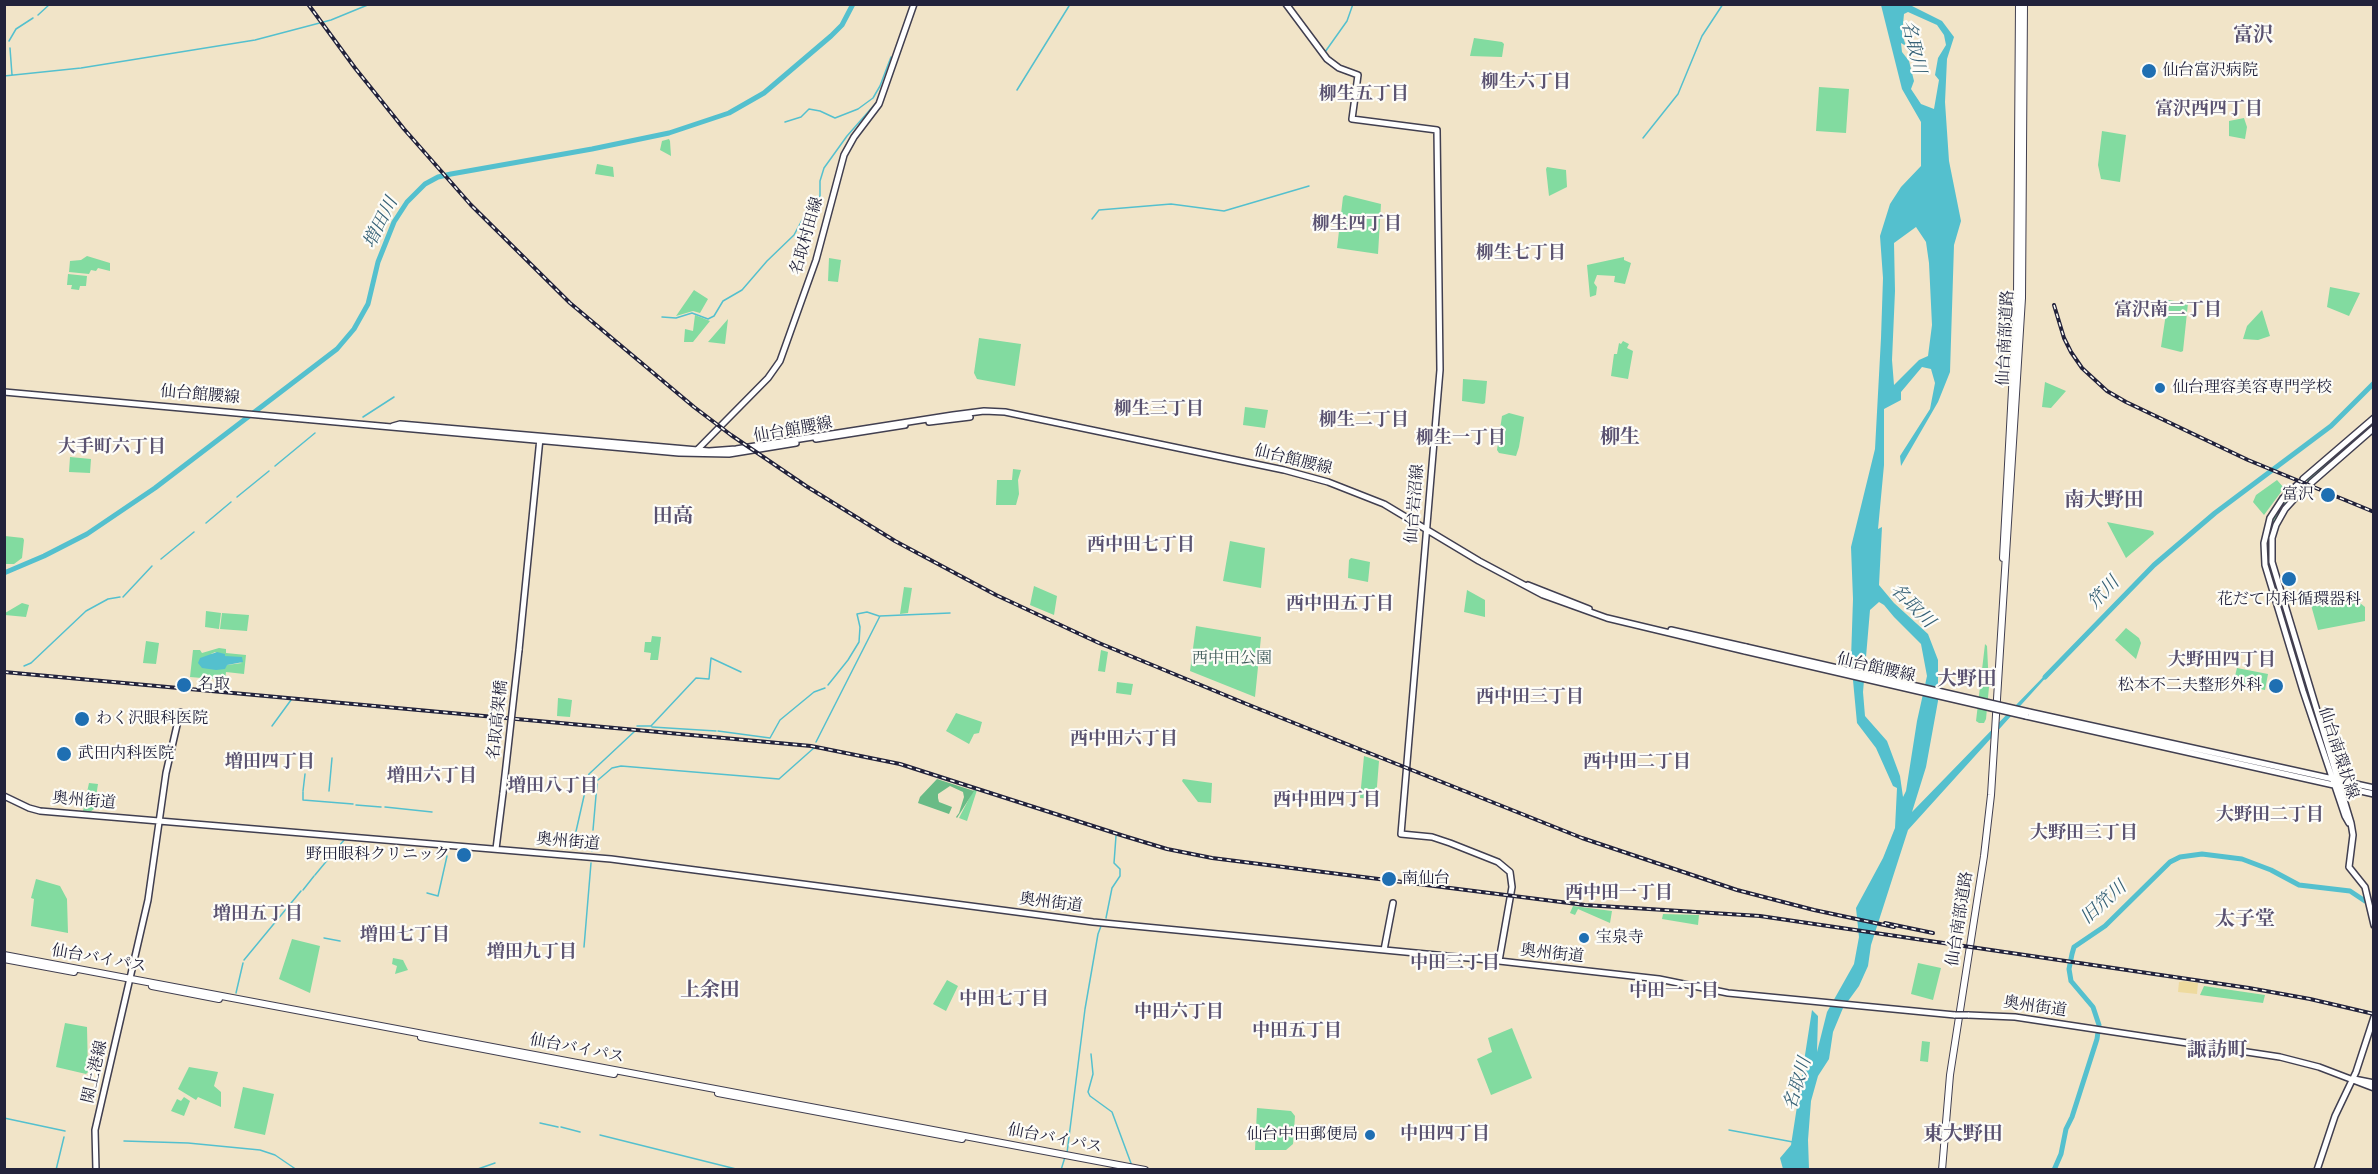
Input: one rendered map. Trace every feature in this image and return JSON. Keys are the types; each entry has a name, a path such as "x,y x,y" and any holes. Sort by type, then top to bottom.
{"highway":[{"name":"仙台南部道路","path":"1942,1170 1950,1075 1984,856 1995,750 2017,296 2019,4"},
{"name":"仙台南部道路","path":"1999,672 2022,298 2024,4"},
{"name":"仙台バイパス","path":"4,955 1145,1170"},
{"name":"仙台バイパス","path":"4,959 131,979"}],"main road":[{"name":"名取村田線","path":"694,452 768,378 780,361 816,260 844,154 881,98 914,4"},
{"name":"仙台岩沼線","path":"1286,4 1328,59 1345,71 1358,75 1352,119 1437,130 1440,353 1401,834 1432,837 1450,843 1498,862 1510,872 1512,887 1499,961"},
{"name":"仙台館腰線","path":"4,392 393,426 400,424 540,439 729,454 980,415 1041,420"},
{"name":"仙台館腰線","path":"694,452 736,449 845,430 983,412 1005,412 1318,479 1384,504 1518,582 1616,617 2027,714 2336,783 2373,794"},
{"path":"2303,479 2373,418"},
{"path":"2311,483 2373,428"},
{"name":"名取高架橋","path":"496,849 540,439"},
{"path":"708,440 708,451"},
{"name":"仙台南環状線","path":"2296,485 2283,498 2270,518 2264,543 2265,565 2336,783"},
{"name":"仙台南環状線","path":"2304,488 2285,509 2276,525 2271,547 2272,562 2344,816 2352,830 2349,867 2363,884 2367,893 2373,925"},
{"name":"閖上港線","path":"96,1170 95,1130 148,900 157,850 166,773 180,712"},
{"name":"仙台館腰線","path":"2336,783 2373,788"},
{"name":"奥州街道","path":"4,796 39,811 496,849 670,866 1085,922 1499,961 1659,979 1728,993 1955,1015 2015,1017 2278,1057 2352,1079"},
{"path":"1386,949 1392,903"},
{"path":"2352,1079 2373,1010"},
{"path":"2317,1170 2373,1017"},
{"path":"2352,1079 2373,1083"},
{"path":"2352,1079 2373,1088"}],"green space":[{"path":"1474,38 1502,42 1504,44 1502,57 1470,56"},
{"path":"1819,87 1849,89 1846,133 1816,131"},
{"path":"2244,118 2247,127 2245,139 2229,136 2229,121"},
{"path":"2102,131 2126,135 2120,182 2101,179 2098,165"},
{"path":"669,139 671,156 660,150 662,141"},
{"path":"597,164 613,167 614,177 595,174"},
{"path":"1547,167 1566,170 1567,187 1549,196 1546,169"},
{"path":"1345,195 1381,204 1378,254 1337,248"},
{"path":"87,256 110,263 110,271 98,268 96,271 91,270 89,274 69,272 70,261 81,260"},
{"path":"1624,257 1624,260 1631,263 1625,284 1614,282 1615,276 1597,275 1594,283 1597,287 1596,295 1590,297 1587,265"},
{"path":"829,258 841,260 838,282 828,281"},
{"path":"68,274 87,276 86,286 80,286 79,290 71,289 72,285 67,285"},
{"path":"2330,287 2360,293 2349,316 2327,307"},
{"path":"694,290 708,299 700,313 693,311 676,316"},
{"path":"2168,300 2188,303 2183,351 2181,352 2161,347"},
{"path":"2262,310 2270,336 2258,340 2243,339 2247,326"},
{"path":"695,315 710,321 693,342 684,342 685,329 693,331"},
{"path":"728,319 725,344 708,342"},
{"path":"979,338 1021,344 1015,386 977,379 974,373"},
{"path":"1623,341 1629,344 1627,348 1633,351 1628,379 1611,376 1614,354 1617,354 1619,343"},
{"path":"1463,379 1487,381 1485,403 1462,401"},
{"path":"2045,382 2066,391 2051,408 2042,407"},
{"path":"1245,407 1268,410 1265,428 1243,425"},
{"path":"1509,413 1524,417 1516,456 1499,453 1497,450 1502,416"},
{"path":"2352,442 2354,444 2309,482 2305,480"},
{"path":"70,457 91,459 90,473 69,472"},
{"path":"1013,469 1021,470 1016,505 996,505 997,480 1012,480"},
{"path":"2277,480 2284,488 2264,515 2253,502 2256,495"},
{"path":"2298,486 2302,488 2286,504 2273,525 2269,549 2275,584 2273,585 2268,569 2266,542 2272,519 2279,506"},
{"path":"2107,522 2153,531 2154,534 2126,558"},
{"path":"5,536 24,540 22,558 14,564 5,564"},
{"path":"1230,541 1265,548 1261,588 1223,581"},
{"path":"1351,558 1370,562 1368,582 1348,578"},
{"path":"1034,586 1057,596 1054,615 1030,605"},
{"path":"904,587 912,588 908,613 900,614"},
{"path":"1467,590 1485,600 1485,617 1464,612"},
{"path":"22,603 29,605 26,617 5,615 5,613"},
{"path":"2360,603 2365,607 2365,621 2318,630 2311,605"},
{"path":"206,611 221,613 219,629 205,627"},
{"path":"222,613 249,615 247,631 220,629"},
{"path":"2287,618 2305,680 2303,681 2289,637 2285,620"},
{"name":"西中田公園","path":"1196,626 1261,637 1255,697 1190,671"},
{"path":"2126,628 2139,638 2141,643 2136,659 2115,640"},
{"path":"652,636 661,637 658,660 650,660 651,653 644,652 645,642 651,642"},
{"path":"146,641 159,643 156,664 143,663"},
{"path":"1985,644 1987,646 1989,687 1986,719 1984,723 1979,723 1976,721"},
{"path":"219,648 226,649 226,653 246,655 244,674 226,672 225,680 190,677 193,650 200,650 202,653","holes":["215,652 242,663 227,665 211,654"]},
{"path":"1101,650 1108,652 1105,672 1098,671"},
{"path":"2237,668 2268,674 2265,690 2233,684"},
{"path":"1117,682 1133,684 1131,695 1116,693"},
{"path":"558,698 572,700 570,717 557,716"},
{"path":"956,713 982,722 979,733 974,734 969,744 946,731"},
{"path":"1364,756 1379,761 1376,799 1360,798"},
{"path":"388,765 411,767 410,780 387,778"},
{"path":"937,779 974,791 957,818 964,797 963,792 950,786 938,794 939,802 952,807 949,814 918,803 920,797"},
{"path":"1183,779 1212,783 1211,803 1198,802 1182,781"},
{"path":"89,783 98,784 94,809 90,812 83,811"},
{"path":"974,789 977,790 967,821 959,818"},
{"path":"36,879 60,886 67,899 68,933 31,926 34,899 31,898"},
{"path":"1573,906 1612,911 1610,923 1578,909 1575,915 1570,913"},
{"path":"1663,914 1699,915 1698,925 1662,919"},
{"path":"292,939 320,946 310,993 279,979"},
{"path":"393,958 403,960 408,970 395,974 397,966 392,964"},
{"path":"1918,963 1941,968 1933,1000 1911,994"},
{"path":"947,980 958,986 946,1011 933,1004"},
{"path":"2204,986 2265,995 2263,1003 2200,995"},
{"path":"65,1023 87,1027 88,1072 86,1074 56,1067"},
{"path":"1512,1028 1532,1078 1491,1095 1477,1059 1492,1052 1488,1038"},
{"path":"1922,1041 1930,1042 1928,1062 1920,1061"},
{"path":"189,1067 218,1072 214,1086 221,1092 221,1107 198,1097 196,1100 178,1089"},
{"path":"243,1087 274,1094 265,1135 234,1128"},
{"path":"184,1097 190,1101 184,1116 171,1111 177,1099 181,1101"},
{"path":"1257,1108 1291,1111 1295,1116 1293,1144 1286,1150 1255,1150"}],"sand":[{"path":"2179,982 2198,983 2197,994 2178,992"}],"water":[{"path":"1881,5 1910,5 1942,21 1954,37 1947,59 1945,102 1949,161 1961,221 1954,245 1950,372 1938,402 1901,466 1900,456 1930,409 1935,383 1931,369 1922,367 1901,392 1901,400 1884,409 1884,465 1878,529 1882,527 1879,585 1894,603 1928,634 1938,660 1938,701 1926,767 1912,812 2048,672 2050,673 1908,830 1871,945 1868,966 1859,986 1843,1008 1833,1032 1829,1059 1818,1076 1811,1101 1808,1140 1809,1169 1783,1169 1780,1158 1791,1145 1812,1010 1818,1016 1817,1052 1827,1012 1854,964 1859,937 1856,908 1883,858 1895,828 1897,788 1893,786 1876,748 1857,723 1851,659 1853,599 1851,547 1875,449 1883,278 1880,236 1890,204 1901,187 1921,166 1921,122 1902,89","holes":["1908,12 1937,25 1944,35 1946,45 1938,58 1935,75 1939,80 1934,109 1921,104 1911,89 1914,81 1909,61 1902,52 1901,43 1906,46 1902,34 1904,14","1916,227 1926,242 1932,325 1928,356 1919,360 1894,385 1892,360 1895,291 1894,243","1879,602 1884,605 1921,644 1927,676 1903,797 1900,776 1887,741 1865,716 1863,692 1870,610"]},
{"path":"217,652 225,656 242,657 243,662 216,670 202,668 198,663 200,658"}],"waterway":[{"path":"38,15 50,4"},
{"path":"4,76 81,68 255,40 331,20 370,4"},
{"name":"増田川","path":"4,573 87,534 155,488 337,349 354,329 368,304 378,262 394,222 407,202 425,184 438,177 451,174 669,133 729,113 764,93 831,36 842,25 853,4"},
{"path":"1325,52 1347,21 1353,4"},
{"path":"1643,138 1678,94 1702,36 1723,4"},
{"path":"1017,90 1069,6"},
{"path":"9,41 16,29 33,18"},
{"path":"10,48 12,75"},
{"path":"785,122 801,117 809,109 835,118 858,109 873,98 891,57"},
{"path":"662,317 676,318 692,313 708,319 714,316 723,301 742,290 794,235 808,209 820,196 820,181 824,168 847,136 876,103"},
{"path":"1092,219 1099,210 1171,204 1224,211 1309,186"},
{"name":"笊川","path":"2045,677 2154,565 2215,513 2331,426 2374,383"},
{"path":"363,417 394,397"},
{"path":"275,466 315,433"},
{"path":"237,497 269,471"},
{"path":"206,523 231,502"},
{"path":"161,559 194,532"},
{"path":"123,597 152,566"},
{"path":"24,666 31,663 86,611 108,599 120,597"},
{"path":"828,685 859,642 860,627 857,614 867,612 879,616"},
{"path":"816,742 880,616 950,613"},
{"path":"637,726 651,726 696,678 709,679 711,658 741,672"},
{"path":"718,731 770,738 780,720 814,692 825,688"},
{"path":"272,726 291,700"},
{"path":"652,727 716,731"},
{"path":"572,849 589,774 635,731"},
{"path":"598,780 612,768 621,766 779,779 815,747"},
{"path":"329,791 332,758"},
{"path":"303,791 305,774"},
{"path":"593,830 597,784"},
{"path":"303,792 303,800 353,804"},
{"path":"356,805 381,807"},
{"path":"385,807 432,812"},
{"path":"1106,918 1112,888 1120,876 1120,869 1114,863 1116,836"},
{"path":"592,851 593,837"},
{"path":"315,875 344,840"},
{"name":"旧笊川","path":"2054,1170 2097,1039 2099,1025 2093,1007 2071,981 2069,969 2074,947 2105,926 2170,862 2180,857 2202,854 2242,859 2271,870 2299,885 2350,891 2374,904"},
{"path":"427,893 438,896 447,856"},
{"path":"584,947 591,863"},
{"path":"303,890 314,876"},
{"path":"244,960 301,891"},
{"path":"1067,1153 1085,1009 1101,926"},
{"path":"324,938 340,941"},
{"path":"236,993 243,963"},
{"path":"1091,1054 1093,1074 1088,1092 1112,1112 1132,1166"},
{"path":"4,1118 65,1131"},
{"path":"540,1123 558,1127"},
{"path":"561,1127 580,1132"},
{"path":"1729,1130 1793,1142"},
{"path":"600,1135 740,1170"},
{"path":"56,1170 64,1137"},
{"path":"124,1141 188,1143 260,1150 275,1155 297,1170"},
{"path":"1061,1170 1065,1157"},
{"path":"475,1170 495,1163"}],"railway":[{"path":"308,4 404,129 471,205 570,303 694,407 731,435 806,486 895,541 996,595 1099,643 1582,838 1737,890 1814,910 1894,927"},
{"path":"2054,305 2064,338 2071,352 2082,368 2107,391 2248,460 2374,512"},
{"path":"4,672 811,746 900,764 1167,849 1212,858 1585,905 1760,916 2249,988 2374,1014"},
{"path":"1885,923 1933,933"}],"place":[{"name":"仙台富沢病院","path":"2149,71"},
{"name":"仙台理容美容専門学校","path":"2160,388"},
{"name":"富沢","path":"2328,495"},
{"name":"花だて内科循環器科","path":"2289,579"},
{"name":"名取","path":"184,685"},
{"name":"松本不二夫整形外科","path":"2276,686"},
{"name":"わく沢眼科医院","path":"82,719"},
{"name":"武田内科医院","path":"64,754"},
{"name":"野田眼科クリニック","path":"464,855"},
{"name":"南仙台","path":"1389,879"},
{"name":"宝泉寺","path":"1584,938"},
{"name":"仙台中田郵便局","path":"1370,1135"}],"district":[{"name":"富沢","path":"2253,36"},
{"name":"柳生六丁目","path":"1526,82"},
{"name":"柳生五丁目","path":"1364,94"},
{"name":"富沢西四丁目","path":"2209,109"},
{"name":"柳生四丁目","path":"1357,224"},
{"name":"柳生七丁目","path":"1521,253"},
{"name":"富沢南二丁目","path":"2168,310"},
{"name":"柳生三丁目","path":"1159,409"},
{"name":"柳生二丁目","path":"1364,420"},
{"name":"柳生一丁目","path":"1461,438"},
{"name":"柳生","path":"1620,438"},
{"name":"大手町六丁目","path":"112,447"},
{"name":"南大野田","path":"2104,501"},
{"name":"田高","path":"673,517"},
{"name":"西中田七丁目","path":"1141,545"},
{"name":"西中田五丁目","path":"1340,604"},
{"name":"大野田四丁目","path":"2222,660"},
{"name":"大野田","path":"1967,680"},
{"name":"西中田三丁目","path":"1530,697"},
{"name":"西中田六丁目","path":"1124,739"},
{"name":"増田四丁目","path":"270,762"},
{"name":"西中田二丁目","path":"1637,762"},
{"name":"増田六丁目","path":"432,776"},
{"name":"増田八丁目","path":"553,786"},
{"name":"西中田四丁目","path":"1327,800"},
{"name":"大野田二丁目","path":"2270,815"},
{"name":"大野田三丁目","path":"2084,833"},
{"name":"西中田一丁目","path":"1619,893"},
{"name":"増田五丁目","path":"258,914"},
{"name":"太子堂","path":"2245,920"},
{"name":"増田七丁目","path":"405,935"},
{"name":"増田九丁目","path":"532,952"},
{"name":"中田三丁目","path":"1455,963"},
{"name":"上余田","path":"710,991"},
{"name":"中田一丁目","path":"1674,991"},
{"name":"中田七丁目","path":"1004,999"},
{"name":"中田六丁目","path":"1179,1012"},
{"name":"中田五丁目","path":"1297,1031"},
{"name":"諏訪町","path":"2217,1051"},
{"name":"中田四丁目","path":"1445,1134"},
{"name":"東大野田","path":"1963,1135"}],"water label":[{"name":"名取川","path":"1913,47"},
{"name":"名取川","path":"1912,606"},
{"name":"名取川","path":"1798,1084"}]}
